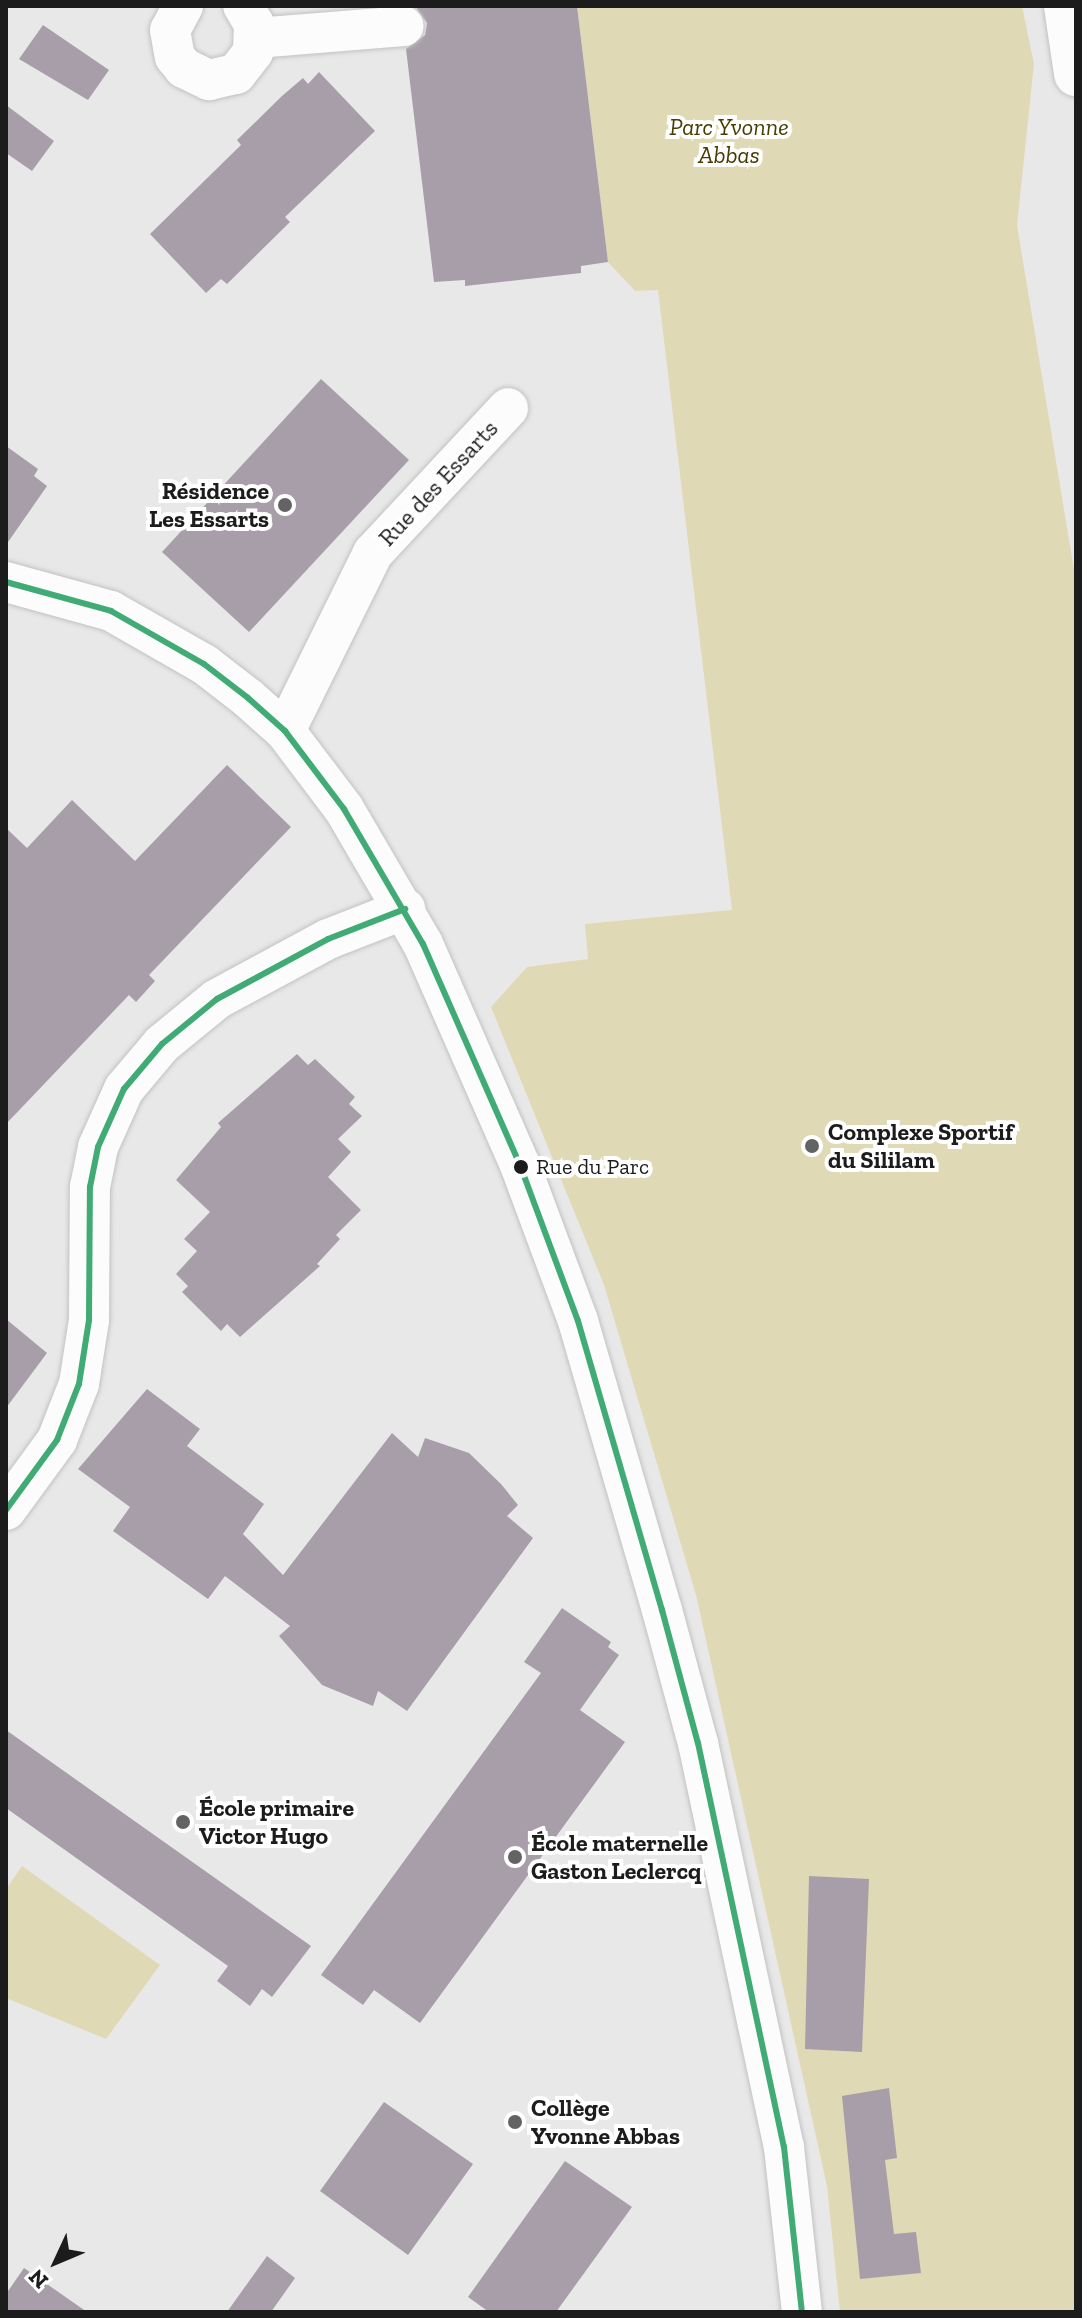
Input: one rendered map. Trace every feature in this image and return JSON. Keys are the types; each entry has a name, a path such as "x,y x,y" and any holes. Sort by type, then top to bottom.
{"highway":[{"path":"1066,6 1076,74"}],"street":[{"path":"183,6 175,16 170,44 175,57 195,76 209,80 236,74 247,64 250,22 404,26"},
{"name":"Rue des Essarts","path":"285,731 373,553 508,408"},
{"path":"6,582 111,611 204,664 285,731 372,850 405,909 544,1227 578,1321 650,1567 698,1743 784,2147 802,2312"},
{"path":"6,1510 57,1440 79,1384 89,1320 90,1187 98,1147 124,1089 162,1044 217,999 328,939 405,909"}],"green space":[{"name":"Complexe Sportif du Sililam","path":"577,6 1022,6 1034,64 1017,225 1076,582 1076,2312 840,2312 827,2186 696,1595 604,1285 491,1007 527,967 588,959 585,924 732,910 658,290 635,291 608,262"},
{"path":"22,1866 160,1965 106,2039 6,1998 6,1889"}],"building":[{"path":"415,6 577,6 608,262 581,266 581,273 465,286 465,280 434,282 406,49 425,35 427,23"},
{"path":"43,25 109,70 88,100 19,59"},
{"path":"319,72 375,131 285,217 290,222 227,284 221,279 206,293 150,234 241,145 237,140 282,96 303,78 308,84"},
{"path":"6,105 54,141 32,171 6,153"},
{"name":"Résidence Les Essarts","path":"321,379 409,460 249,632 162,552"},
{"path":"6,446 38,469 34,476 47,486 6,545"},
{"path":"227,765 291,827 149,975 155,981 136,1002 129,995 6,1124 6,828 27,848 72,800 135,861"},
{"path":"297,1054 308,1065 315,1059 355,1097 349,1104 362,1116 338,1139 351,1152 328,1177 361,1210 336,1235 340,1239 317,1264 320,1266 240,1337 227,1324 221,1331 182,1292 188,1286 176,1274 197,1251 184,1239 210,1212 176,1180 221,1127 218,1123"},
{"path":"6,1319 47,1353 6,1408"},
{"path":"147,1389 200,1429 187,1446 264,1504 243,1534 283,1575 392,1433 418,1457 425,1438 469,1453 518,1505 507,1516 533,1538 407,1711 378,1691 373,1706 322,1685 279,1636 290,1626 225,1576 208,1599 113,1531 130,1507 78,1469"},
{"path":"562,1608 611,1642 608,1647 619,1655 580,1710 625,1742 420,2023 374,1990 363,2005 321,1975 541,1673 524,1662"},
{"path":"6,1730 311,1946 272,1997 262,1989 250,2006 217,1981 228,1966 6,1808"},
{"path":"809,1876 869,1879 862,2052 805,2049"},
{"path":"889,2088 897,2158 885,2160 894,2234 916,2232 921,2273 860,2279 842,2096"},
{"path":"384,2102 473,2164 408,2255 320,2191"},
{"path":"565,2161 632,2207 556,2312 489,2312 468,2297"},
{"path":"267,2256 295,2278 271,2312 227,2312"},
{"path":"24,2268 87,2312 6,2312 6,2294"}],"transit line":[{"path":"6,582 111,611 204,664 248,698 285,731 344,809 423,944 520,1165 578,1321 662,1610 698,1743 784,2147 802,2312"},
{"path":"6,1510 57,1440 79,1384 89,1320 90,1187 98,1147 124,1089 162,1044 217,999 328,939 405,909"}],"place":[{"name":"Résidence Les Essarts","path":"285,505"},
{"name":"Complexe Sportif du Sililam","path":"812,1146"},
{"name":"Rue du Parc","path":"521,1167"},
{"name":"École primaire Victor Hugo","path":"183,1822"},
{"name":"École maternelle Gaston Leclercq","path":"515,1857"},
{"name":"Collège Yvonne Abbas","path":"515,2122"}],"park label":[{"name":"Parc Yvonne Abbas","path":"729,141"}]}
